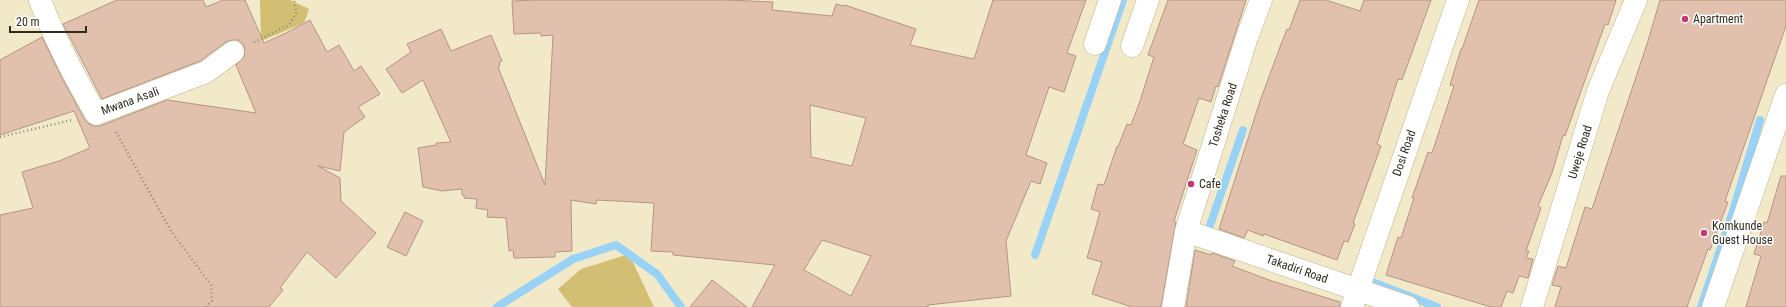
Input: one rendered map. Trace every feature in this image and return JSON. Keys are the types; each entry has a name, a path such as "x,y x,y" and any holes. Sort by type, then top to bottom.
{"street":[{"name":"Mwana Asali","path":"40,0 48,21 80,86 100,113 206,72 233,52"},
{"path":"1095,44 1110,0"},
{"path":"1132,46 1148,0"},
{"name":"Tosheka Road","path":"1173,307 1186,230 1247,37 1261,0"},
{"name":"Dosi Road","path":"1354,298 1458,0"},
{"name":"Uweje Road","path":"1532,307 1598,91 1636,0"},
{"path":"1713,307 1786,95"},
{"name":"Takadiri Road","path":"1186,230 1354,298 1408,307"}],"path":[{"path":"233,52 288,25 296,13 294,0"},
{"path":"0,137 100,113 171,231 211,285 212,301 206,307"}],"shaded area":[{"path":"260,0 290,0 309,9 304,23 261,41"},
{"path":"629,254 654,307 572,307 558,289 581,269"}],"building":[{"path":"117,0 203,0 206,7 223,0 245,0 264,43 310,20 327,52 339,45 354,71 361,66 380,94 358,107 365,117 344,132 340,171 318,166 340,178 341,201 376,233 336,278 307,252 280,288 283,290 269,307 0,307 0,215 33,208 22,172 59,161 90,148 74,111 0,135 0,60 42,37 85,120 94,126 100,126 167,100 256,113 236,65 244,57 245,50 243,44 238,40 226,42 200,61 102,99 63,24"},
{"path":"727,0 773,2 772,10 832,16 836,4 845,5 916,29 910,45 974,59 993,0 1086,0 1067,53 1076,56 1064,92 1049,87 1026,155 1047,163 1040,184 1031,181 1006,241 1011,296 928,305 928,307 752,307 775,265 673,255 673,252 651,251 654,203 597,200 596,204 571,200 572,251 555,252 555,257 514,258 513,250 509,251 506,218 487,217 488,210 476,208 477,199 464,198 464,195 462,195 462,189 442,191 423,187 418,148 436,145 436,143 451,142 423,80 402,93 386,69 411,52 407,44 441,29 451,51 491,35 502,61 499,62 500,66 498,67 545,185 553,35 541,36 541,33 514,34 512,1","holes":["810,105 866,118 852,166 811,157","822,240 871,256 851,296 804,270"]},
{"path":"1168,0 1246,0 1218,87 1216,86 1211,102 1199,98 1183,144 1197,150 1174,221 1176,222 1161,307 1132,307 1092,294 1102,262 1087,258 1100,212 1091,209 1098,184 1104,185 1117,146 1118,147 1127,124 1131,125 1140,101 1154,57 1148,55"},
{"path":"1300,0 1326,0 1360,11 1364,0 1431,0 1402,80 1398,79 1377,144 1381,146 1353,223 1355,224 1348,242 1344,241 1337,260 1264,234 1263,236 1248,230 1244,238 1219,229 1260,101 1287,29 1289,30"},
{"path":"1479,0 1616,0 1608,25 1605,24 1565,136 1563,135 1552,173 1538,206 1541,208 1526,251 1529,251 1526,258 1533,259 1528,278 1519,276 1513,293 1507,291 1501,307 1491,307 1386,275 1398,237 1401,238 1414,198 1412,198 1428,152 1432,153 1454,86 1450,85 1461,49"},
{"path":"1660,0 1786,0 1786,26 1725,201 1728,202 1710,250 1708,249 1687,307 1555,307 1561,287 1552,285 1558,266 1566,268 1585,207 1592,209 1648,41"},
{"path":"1781,176 1786,176 1786,307 1746,307 1761,256 1754,254 1764,222 1767,223"},
{"path":"405,212 423,221 406,256 387,247"},
{"path":"1195,250 1211,255 1212,253 1235,261 1232,266 1272,281 1340,302 1340,307 1186,307"},
{"path":"712,280 747,307 690,307"}],"waterway":[{"path":"1035,255 1123,0"},
{"path":"1701,307 1734,208 1760,120"},
{"path":"1214,233 1208,231 1243,130"},
{"path":"497,307 573,259 616,245 657,274 681,307"},
{"path":"1362,278 1437,307"}],"place":[{"name":"Apartment","path":"1685,19"},
{"name":"Cafe","path":"1191,184"},
{"name":"Komkunde Guest House","path":"1704,233"}]}
